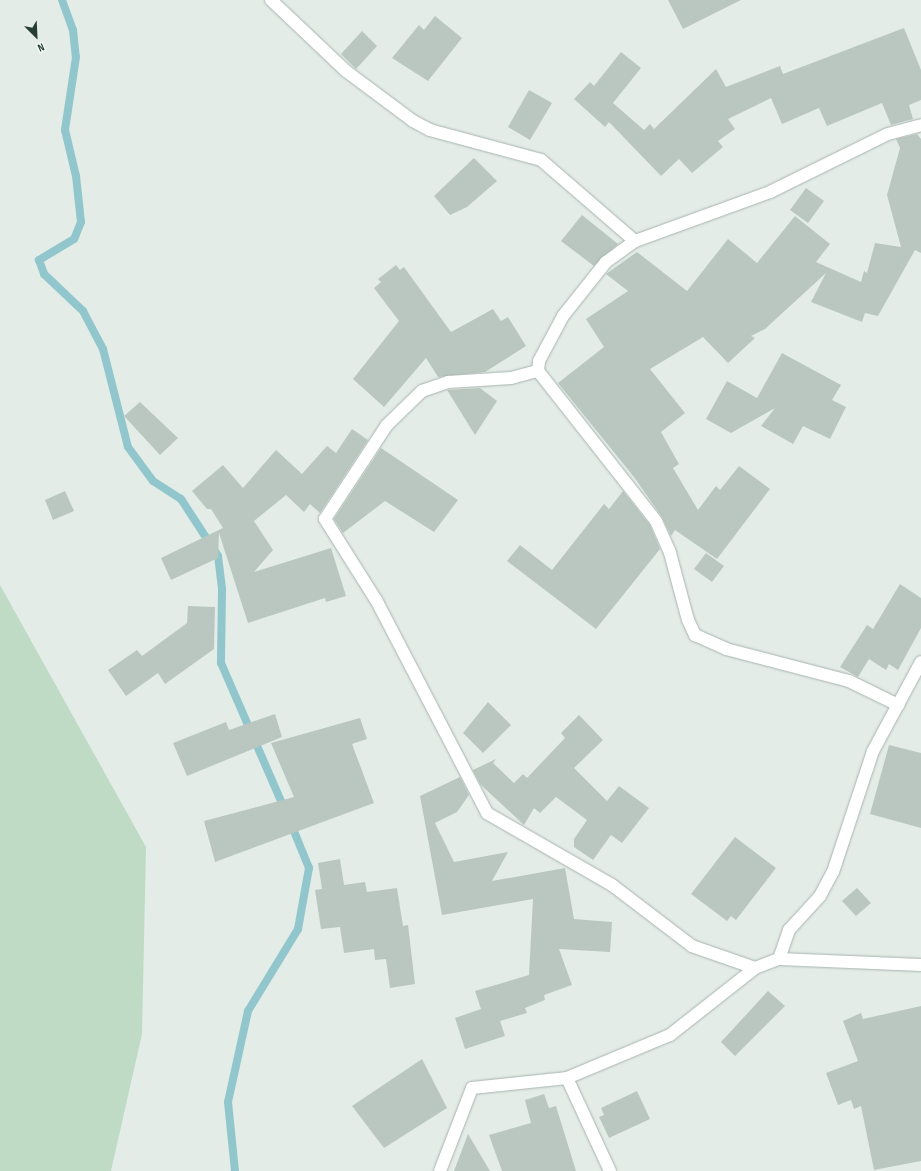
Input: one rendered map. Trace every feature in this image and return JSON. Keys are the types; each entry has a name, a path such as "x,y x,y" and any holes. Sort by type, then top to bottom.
{"street":[{"path":"271,0 346,71 413,121 437,132 542,160 634,241"},
{"path":"898,705 848,681 726,648 696,635 688,620 670,553 656,521 538,371 539,361 563,316 606,262 634,241 770,192 888,134 921,125"},
{"path":"538,371 511,378 448,382 422,391 387,425 325,519 376,600 487,813 612,885 692,946 755,968"},
{"path":"779,959 789,930 820,896 833,872 873,751 921,662"},
{"path":"440,1171 463,1103 472,1088 567,1078 670,1035 755,968 779,959 921,965"},
{"path":"567,1078 610,1171"}],"green space":[{"path":"0,585 146,847 142,1034 111,1171 0,1171"}],"building":[{"path":"668,0 741,0 683,29"},
{"path":"435,16 462,38 428,81 392,58 419,25 424,30"},
{"path":"904,28 921,70 921,100 909,105 913,119 891,125 882,103 827,126 819,108 782,124 771,98 728,119 735,129 718,141 723,147 692,173 679,159 661,176 609,122 605,127 574,99 590,82 594,86 621,52 641,68 613,103 644,130 650,124 654,129 716,69 726,87 780,66 783,74"},
{"path":"362,31 377,46 356,69 341,54"},
{"path":"529,90 552,103 530,140 508,127"},
{"path":"917,134 921,139 921,253 915,250 878,316 865,313 862,322 811,302 826,273 765,329 751,336 755,338 728,363 703,337 650,369 685,413 661,432 679,464 673,468 698,510 716,486 720,490 739,466 770,489 717,559 675,530 671,536 662,517 634,477 558,383 604,347 586,319 628,291 606,274 637,252 687,291 728,239 757,263 795,216 830,244 816,262 861,282 864,271 867,273 875,243 901,247 887,195 900,148 896,139"},
{"path":"474,158 497,181 467,207 450,215 434,196"},
{"path":"806,188 824,201 808,223 790,210"},
{"path":"582,215 618,244 594,266 561,241"},
{"path":"396,265 400,270 404,267 451,332 493,309 501,321 508,317 526,346 485,372 438,377 426,358 384,407 353,379 399,321 374,288 381,282 378,279"},
{"path":"782,353 841,385 832,400 846,407 830,439 803,426 793,444 761,426 775,408 731,433 706,419 727,381 757,398"},
{"path":"480,388 497,401 475,435 447,390"},
{"path":"140,402 178,438 160,455 124,416"},
{"path":"352,429 368,440 320,513 310,504 304,512 286,495 254,521 273,550 254,572 331,548 346,596 326,602 325,598 248,623 219,533 218,558 171,580 161,558 223,528 211,509 207,509 192,491 223,465 243,488 276,450 302,474 327,446 336,453"},
{"path":"381,448 458,500 434,532 385,501 343,533 334,519"},
{"path":"65,491 74,511 53,520 45,500"},
{"path":"623,491 650,525 660,549 596,629 507,561 520,545 552,570 604,504 609,509"},
{"path":"706,553 724,566 712,582 694,569"},
{"path":"900,584 921,598 921,628 898,670 889,664 886,670 869,659 858,677 840,667 867,625 873,629"},
{"path":"188,606 215,607 214,649 165,684 158,673 126,696 108,670 137,650 142,656 187,623"},
{"path":"488,702 511,725 483,753 463,733"},
{"path":"275,714 282,737 187,776 173,743 226,722 229,730"},
{"path":"579,715 603,740 574,768 607,801 619,786 649,808 622,843 611,835 593,860 574,847 574,839 587,820 556,797 540,813 534,808 524,825 480,784 473,770 496,759 493,763 514,783 523,774 527,778 565,738 561,733"},
{"path":"360,718 367,739 352,744 374,803 215,862 204,821 294,797 271,743"},
{"path":"889,745 921,753 921,828 870,814"},
{"path":"460,777 469,795 457,812 435,823 454,862 508,852 492,881 565,868 574,919 612,922 610,952 559,949 572,985 544,995 545,1000 525,1008 527,1013 500,1021 505,1036 465,1049 455,1018 481,1009 475,991 529,975 533,899 442,915 420,796"},
{"path":"735,837 776,868 736,920 731,916 727,921 691,894"},
{"path":"340,859 344,885 365,882 367,892 397,888 403,926 408,925 415,984 390,988 386,959 375,960 374,949 344,953 340,927 321,929 315,890 322,889 318,863"},
{"path":"857,888 871,903 856,916 842,901"},
{"path":"768,991 785,1006 735,1056 721,1042"},
{"path":"921,1006 921,1161 874,1170 861,1106 854,1109 851,1100 838,1105 826,1073 858,1061 843,1021 861,1013 863,1019"},
{"path":"422,1059 447,1108 384,1148 352,1106"},
{"path":"637,1091 650,1119 609,1138 599,1117 604,1115 601,1108"},
{"path":"544,1094 549,1108 556,1106 576,1171 502,1171 489,1135 531,1123 525,1100"},
{"path":"468,1134 490,1171 454,1171"}],"waterway":[{"path":"62,0 73,30 76,57 65,130 76,176 81,222 74,239 39,260 44,274 83,311 103,349 128,447 153,481 181,499 218,556 222,589 221,663 285,810"},
{"path":"235,1171 228,1102 248,1011 298,929 309,868 291,824"}]}
